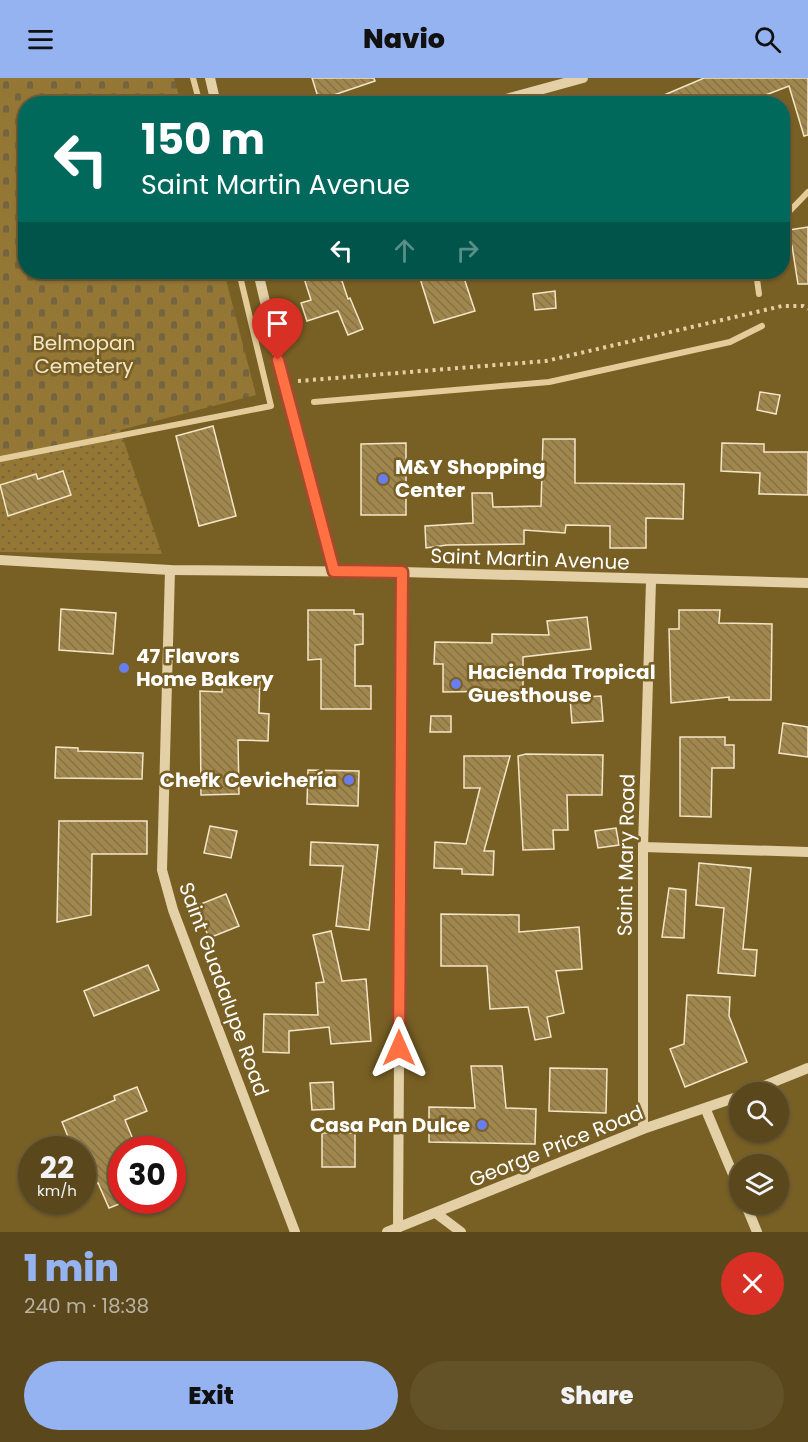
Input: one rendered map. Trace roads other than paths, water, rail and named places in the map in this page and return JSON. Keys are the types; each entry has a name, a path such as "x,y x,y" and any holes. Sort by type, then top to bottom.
{"street":[{"path":"210,78 214,96"},
{"path":"517,96 583,78"},
{"path":"260,279 283,382 334,571"},
{"name":"Saint Martin Avenue","path":"0,560 170,570 402,572 651,581 808,583"},
{"name":"Saint Guadalupe Road","path":"170,570 162,870 173,910 295,1232"},
{"path":"392,1230 402,572"},
{"name":"Saint Mary Road","path":"643,1129 643,847 651,581"},
{"path":"643,847 808,852"},
{"path":"774,1082 808,1068"},
{"name":"George Price Road","path":"392,1230 437,1214 643,1129 729,1101"},
{"path":"706,1110 729,1165"},
{"path":"437,1214 461,1232"},
{"path":"750,1214 757,1232"}],"waterway":[{"path":"193,78 198,96"},
{"path":"790,211 808,192"},
{"path":"0,459 271,406 241,279"},
{"path":"757,279 759,294"},
{"path":"314,402 549,382 730,342 762,326"}],"place":[{"name":"M&Y Shopping Center","path":"383,479"},
{"name":"47 Flavors Home Bakery","path":"124,668"},
{"name":"Hacienda Tropical Guesthouse","path":"456,684"},
{"name":"Chefk Cevichería","path":"349,780"},
{"name":"Casa Pan Dulce","path":"482,1125"}],"park label":[{"name":"Belmopan Cemetery","path":"84,354"}]}
